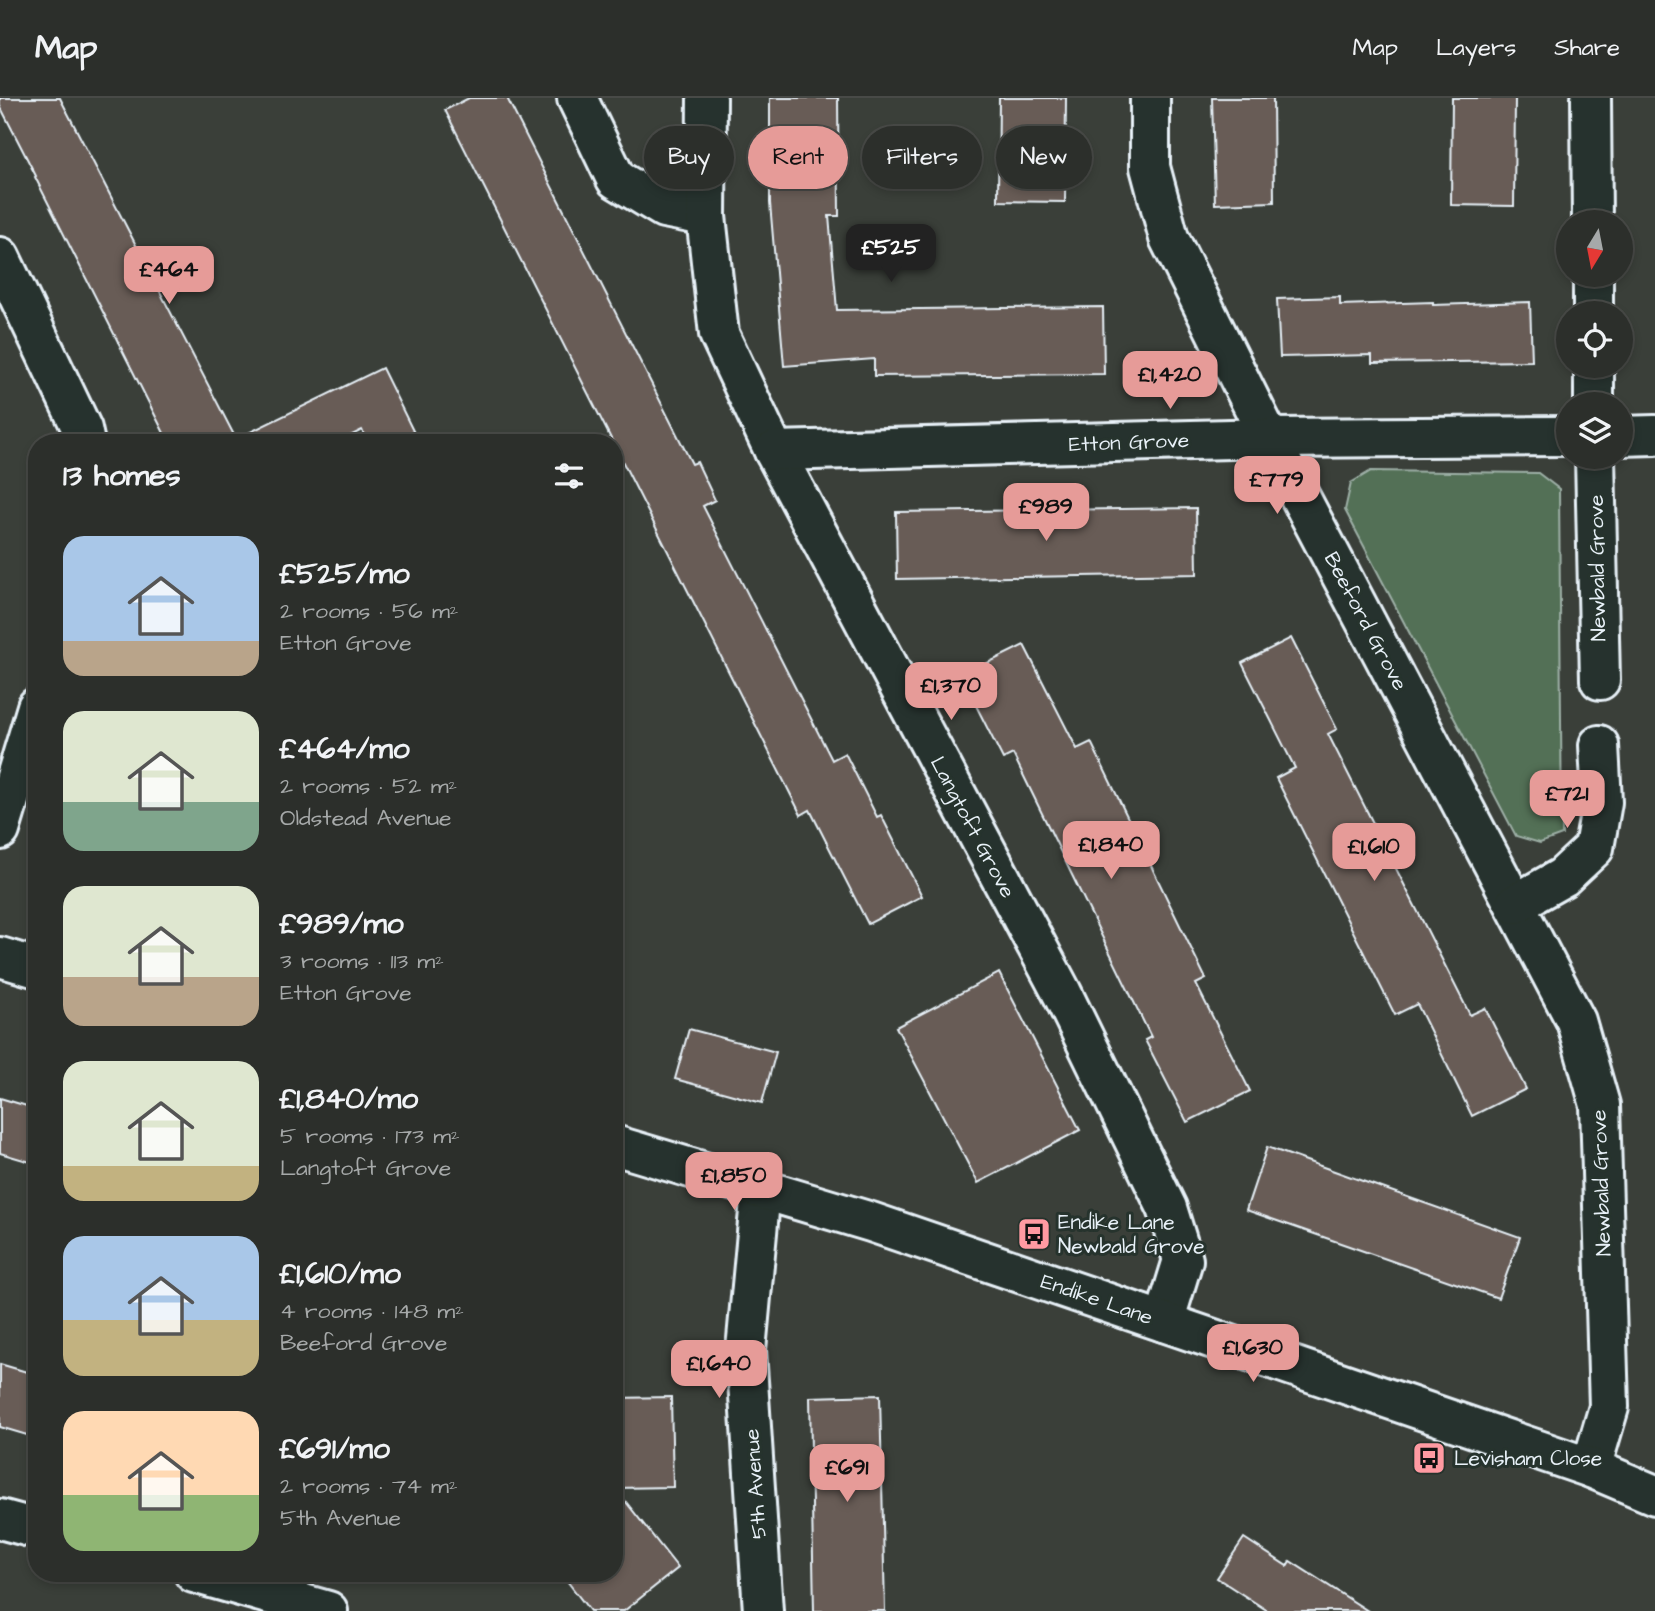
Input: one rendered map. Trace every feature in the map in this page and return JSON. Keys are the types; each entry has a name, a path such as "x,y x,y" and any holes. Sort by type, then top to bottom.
{"street":[{"path":"577,98 616,179 664,208 706,216"},
{"name":"Langtoft Grove","path":"707,98 706,216 719,334 774,451 1062,993 1167,1208 1183,1260 1164,1322"},
{"name":"Beeford Grove","path":"1150,98 1150,167 1169,238 1269,438 1516,904"},
{"path":"1591,98 1592,210"},
{"path":"0,257 83,434"},
{"path":"1633,436 1655,435"},
{"name":"Etton Grove","path":"774,451 1269,438 1556,436"},
{"name":"Newbald Grove","path":"1595,469 1600,680"},
{"path":"0,830 28,737"},
{"path":"1516,904 1563,877 1594,848 1602,802 1599,744"},
{"name":"Newbald Grove","path":"1516,904 1576,1021 1600,1105 1609,1407 1591,1468"},
{"path":"0,957 28,965"},
{"name":"Endike Lane","path":"623,1148 871,1222 1591,1468 1655,1495"},
{"name":"5th Avenue","path":"761,1190 746,1350 763,1611"},
{"path":"0,1519 28,1527"},
{"path":"226,1582 328,1611"}],"green space":[{"path":"1371,471 1538,473 1559,489 1562,835 1540,843 1516,836 1345,510 1351,483"}],"building":[{"path":"0,98 60,98 233,434 164,434 0,106"},
{"path":"469,98 507,98 692,464 697,462 715,500 703,506 832,760 845,753 877,817 881,815 922,896 868,924 810,810 801,815 623,462 623,434 609,434 445,110"},
{"path":"770,98 838,98 838,126 770,126"},
{"path":"999,98 1066,98 1066,126 999,126"},
{"path":"1212,98 1273,98 1274,202 1215,204"},
{"path":"1452,98 1515,98 1514,206 1451,205"},
{"path":"770,189 839,189 839,216 829,216 837,310 1103,307 1104,374 874,376 874,359 784,366"},
{"path":"998,189 1065,189 1065,202 998,201"},
{"path":"1340,297 1340,305 1530,302 1532,361 1372,363 1372,355 1280,357 1277,299"},
{"path":"382,368 415,434 364,434 362,430 354,434 246,434"},
{"path":"1196,508 1197,574 897,579 896,512"},
{"path":"1291,638 1337,729 1328,734 1470,1015 1485,1008 1526,1089 1472,1116 1417,1004 1395,1015 1276,778 1295,768 1242,663"},
{"path":"1024,645 1077,749 1091,742 1206,979 1196,984 1250,1091 1187,1122 1145,1040 1151,1037 1013,754 1003,759 961,676"},
{"path":"999,973 1080,1130 978,1183 896,1027"},
{"path":"689,1029 776,1052 762,1103 675,1079"},
{"path":"0,1098 28,1106 28,1161 0,1153"},
{"path":"1267,1147 1520,1237 1498,1298 1246,1210"},
{"path":"0,1364 28,1372 28,1435 0,1427"},
{"path":"880,1395 885,1611 814,1611 810,1397"},
{"path":"671,1397 673,1487 623,1488 623,1398"},
{"path":"623,1498 678,1568 624,1611 590,1611 568,1582 623,1582"},
{"path":"1244,1538 1287,1566 1290,1561 1368,1611 1268,1611 1217,1578"}],"place":[{"name":"Endike Lane Newbald Grove","path":"1034,1234"},
{"name":"Levisham Close","path":"1429,1458"}]}
